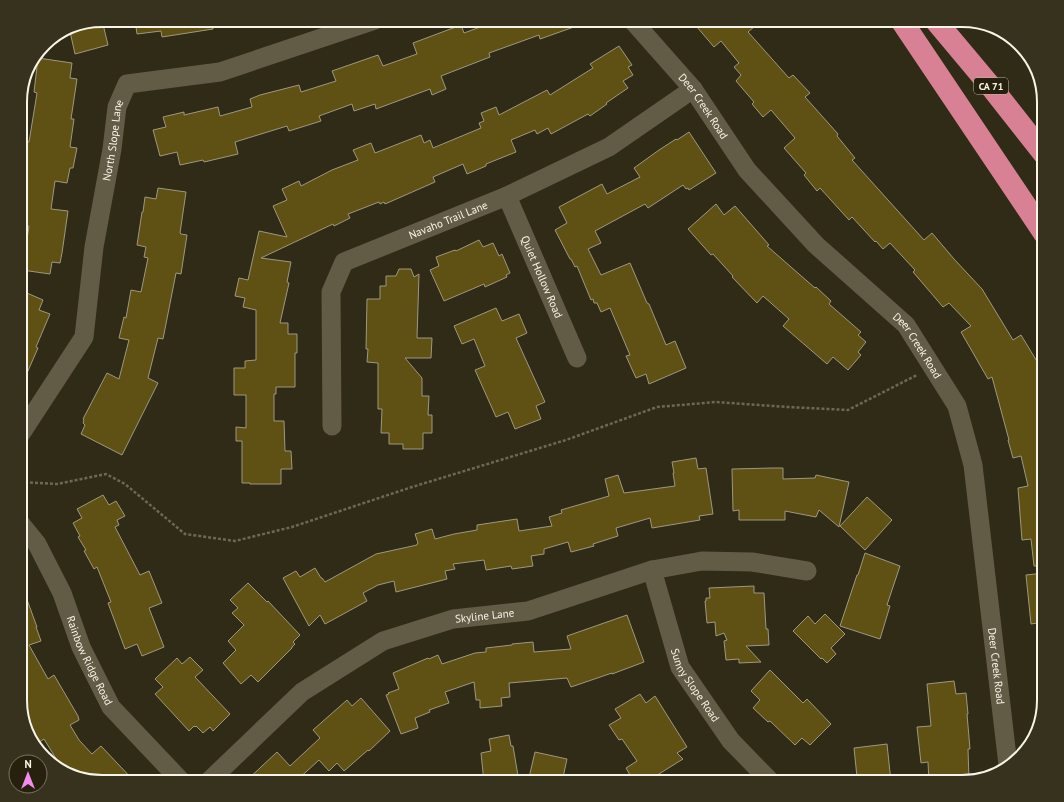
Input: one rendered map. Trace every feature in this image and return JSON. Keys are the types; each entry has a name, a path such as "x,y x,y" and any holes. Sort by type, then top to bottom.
{"highway":[{"path":"906,27 1037,222"},
{"name":"CA 71","path":"941,27 1037,145"}],"street":[{"name":"North Slope Lane","path":"27,424 84,337 94,247 112,149 117,107 127,84 220,72 354,27"},
{"name":"Deer Creek Road","path":"638,27 693,89 747,170 816,245 906,325 957,406 973,465 1007,760"},
{"name":"Navaho Trail Lane","path":"332,426 331,292 344,262 507,196 609,147 693,89"},
{"name":"Quiet Hollow Road","path":"507,196 577,358"},
{"name":"Rainbow Ridge Road","path":"27,531 38,544 62,593 81,647 111,707 175,775"},
{"name":"Skyline Lane","path":"215,775 302,692 383,641 453,619 528,611 652,570 702,561 752,562 807,571"},
{"name":"Sunny Slope Road","path":"652,570 680,667 731,741 764,775"}],"path":[{"path":"27,482 57,484 106,474 125,484 185,534 235,541 292,527 412,487 566,440 657,407 716,402 848,410 933,367"}],"building":[{"path":"104,27 108,45 75,54 71,34 87,28"},
{"path":"136,27 213,27 213,29 162,37 161,31 137,34"},
{"path":"456,27 462,27 464,33 480,27 574,27 540,39 539,35 489,53 490,57 441,76 446,89 432,95 430,89 376,109 375,104 354,111 352,104 319,116 321,121 289,131 287,126 235,142 238,154 204,162 203,160 180,165 177,152 160,156 153,130 166,127 163,117 184,112 184,115 218,107 220,116 252,107 250,99 260,95 299,85 301,92 336,81 332,71 378,55 383,66 417,54 413,43"},
{"path":"697,27 754,27 748,32 789,78 793,75 810,93 805,97 838,134 837,136 855,158 852,160 924,240 932,233 982,289 1013,340 1021,335 1037,361 1037,566 1034,566 1031,539 1022,540 1018,488 1028,486 1021,456 1013,458 992,377 988,379 961,332 971,326 949,303 943,307 913,272 915,270 890,243 883,249 852,217 849,220 820,188 817,191 804,175 806,173 784,148 795,138 771,110 763,117 752,104 754,102 736,81 741,75 734,67 739,63 721,41 714,47"},
{"path":"619,46 632,65 628,67 633,75 623,81 628,88 590,116 588,114 551,134 548,128 537,134 535,130 511,140 516,152 486,164 486,166 467,174 463,164 433,177 435,182 385,204 384,202 380,204 379,202 348,214 350,218 334,226 333,224 261,258 291,262 287,282 289,283 280,323 288,323 288,334 297,334 297,353 295,353 295,387 276,387 276,394 274,394 274,421 284,421 285,451 291,451 292,469 281,469 281,484 242,483 242,441 236,441 236,427 246,428 246,395 234,395 234,368 245,368 245,361 256,360 256,310 243,307 245,298 235,296 239,278 248,280 259,231 287,237 273,206 287,200 282,189 299,181 301,186 332,170 358,160 353,150 371,143 375,153 421,135 424,143 430,140 433,148 481,128 479,123 484,121 481,113 496,107 499,115 547,90 550,95 593,68 590,64"},
{"path":"41,58 72,63 70,78 77,79 71,119 74,119 70,147 77,148 73,168 70,168 67,183 55,181 51,209 68,211 60,263 52,262 50,274 27,271 27,239 29,226 27,226 27,142 29,142 37,93 34,92 37,65"},
{"path":"689,132 716,173 689,190 683,185 648,208 645,204 595,231 601,243 588,249 601,275 630,263 666,345 675,341 686,368 649,384 646,374 636,378 626,356 630,355 610,308 601,312 597,303 594,303 593,299 591,300 577,266 575,267 570,259 555,230 567,223 559,207 602,184 607,194 640,177 634,168 659,150"},
{"path":"158,188 186,192 180,233 187,235 181,274 176,273 163,339 158,338 148,378 158,383 122,455 81,434 85,425 83,423 83,419 107,373 119,379 129,340 119,338 124,317 126,318 131,290 141,292 148,258 144,257 146,247 137,245 145,197 156,199"},
{"path":"716,204 724,215 735,206 769,245 767,246 815,288 816,287 831,301 829,304 861,332 858,335 866,342 858,352 861,355 848,370 833,357 827,364 783,326 789,319 763,296 757,303 732,277 733,276 713,254 711,255 688,229"},
{"path":"479,240 483,247 493,243 499,256 502,254 510,273 506,275 507,277 485,287 484,284 444,301 430,270 439,266 436,257 455,250 456,251"},
{"path":"399,269 411,269 414,277 419,274 417,338 432,338 431,358 405,358 422,378 422,396 429,396 428,415 432,415 432,433 423,433 423,449 403,449 403,444 389,444 389,433 381,433 382,409 378,409 378,363 367,362 367,299 380,299 380,286 386,286 386,276 396,276"},
{"path":"27,293 43,300 39,310 50,314 36,347 38,348 27,373"},
{"path":"496,308 502,321 519,314 527,333 516,338 545,402 536,406 541,419 515,429 508,412 496,417 475,370 485,366 474,339 462,344 454,326"},
{"path":"696,458 698,469 706,468 713,514 699,516 700,520 652,528 650,518 616,528 618,536 593,544 594,546 571,552 568,542 544,549 544,554 531,556 533,566 512,569 511,566 486,570 484,560 453,564 455,569 445,571 447,579 396,592 394,581 378,585 363,593 367,601 325,624 320,615 309,626 283,578 296,571 300,577 315,568 325,582 376,554 417,545 418,543 415,534 432,529 435,539 477,530 477,525 517,519 519,531 552,526 549,517 562,513 561,510 609,496 605,479 618,475 624,493 675,486 672,462"},
{"path":"783,468 783,479 815,478 816,475 849,482 839,527 819,510 816,517 785,511 785,520 739,520 739,510 733,511 732,469"},
{"path":"103,495 109,505 116,501 125,516 117,520 119,525 115,527 140,575 149,571 162,603 149,608 164,647 142,656 137,644 125,649 108,603 111,602 97,567 94,569 84,551 86,550 78,537 80,536 73,523 82,518 77,509"},
{"path":"867,497 892,520 865,550 840,526"},
{"path":"865,553 900,566 887,605 890,606 880,639 840,626"},
{"path":"1037,574 1037,623 1031,624 1026,575"},
{"path":"248,583 267,602 268,601 300,635 293,642 295,644 292,648 258,682 251,675 241,684 223,663 236,650 228,641 244,625 232,613 238,608 230,600"},
{"path":"754,586 754,593 764,593 766,629 768,629 769,645 746,646 761,662 739,663 739,659 726,660 724,641 727,640 724,633 716,636 715,622 707,623 705,601 706,598 710,598 709,588"},
{"path":"27,600 41,641 29,645 48,679 54,675 78,716 79,720 70,725 79,740 92,754 101,746 128,775 87,774 73,769 59,762 44,739 40,742 37,738 30,720 27,705"},
{"path":"825,614 845,634 831,648 836,654 827,663 793,631 808,616 815,624"},
{"path":"627,615 644,662 571,687 567,678 509,683 510,697 501,698 502,706 480,708 480,700 476,700 474,682 445,692 449,703 429,710 430,712 415,718 418,728 401,734 386,695 399,689 393,673 438,655 442,664 475,653 486,652 486,648 512,644 533,642 534,652 571,649 567,636"},
{"path":"190,657 203,670 195,677 230,714 213,731 210,727 203,733 196,726 194,726 189,731 155,694 163,687 155,679 177,658 182,664"},
{"path":"770,670 803,703 807,699 831,724 810,745 802,738 795,745 770,721 768,722 753,708 760,700 751,691"},
{"path":"954,681 956,694 966,693 970,749 968,749 969,775 929,775 928,762 921,763 917,727 931,726 927,684"},
{"path":"640,694 646,703 655,696 687,747 677,753 683,759 657,775 630,775 626,768 637,761 622,739 619,740 609,725 621,718 615,709"},
{"path":"361,698 390,731 369,751 368,750 344,771 337,763 329,771 319,760 303,775 252,775 277,752 290,766 320,738 313,730 347,700 352,706"},
{"path":"509,735 511,746 513,746 518,775 483,775 481,753 491,751 489,739"},
{"path":"887,744 890,775 857,775 854,748"},
{"path":"535,752 567,759 564,775 530,775"}]}
